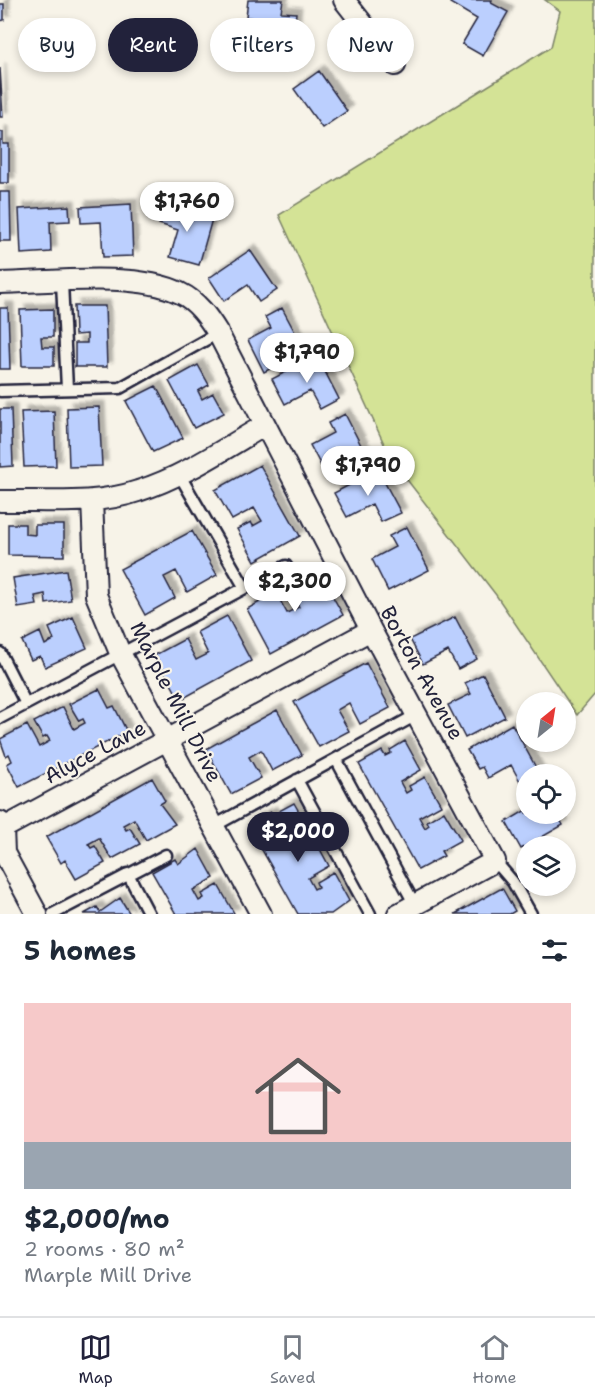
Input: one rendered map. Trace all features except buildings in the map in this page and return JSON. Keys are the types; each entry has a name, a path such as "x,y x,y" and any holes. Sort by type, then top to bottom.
{"street":[{"path":"344,0 358,18"},
{"name":"Borton Avenue","path":"0,283 130,281 157,283 182,294 203,310 218,333 371,630 495,861"},
{"path":"0,501 92,500 136,492 179,474 265,425"},
{"name":"Marple Mill Drive","path":"92,500 96,595 120,653 261,914"},
{"name":"Alyce Lane","path":"1,827 168,741 371,630"},
{"path":"1,827 4,853 37,914"},
{"path":"406,909 495,861"}],"lane":[{"path":"62,282 67,390"},
{"path":"0,391 120,388 218,333"},
{"path":"179,474 245,588"},
{"path":"0,718 286,566"},
{"path":"0,653 26,704"},
{"path":"214,826 418,714"},
{"path":"336,759 406,909"},
{"path":"297,780 370,914"},
{"path":"53,914 166,855"},
{"path":"495,861 513,882 531,914"},
{"path":"128,874 149,914"}],"green space":[{"path":"545,0 595,0 595,694 577,715 576,692 561,692 496,595 391,459 279,215 551,47 560,11"}]}
